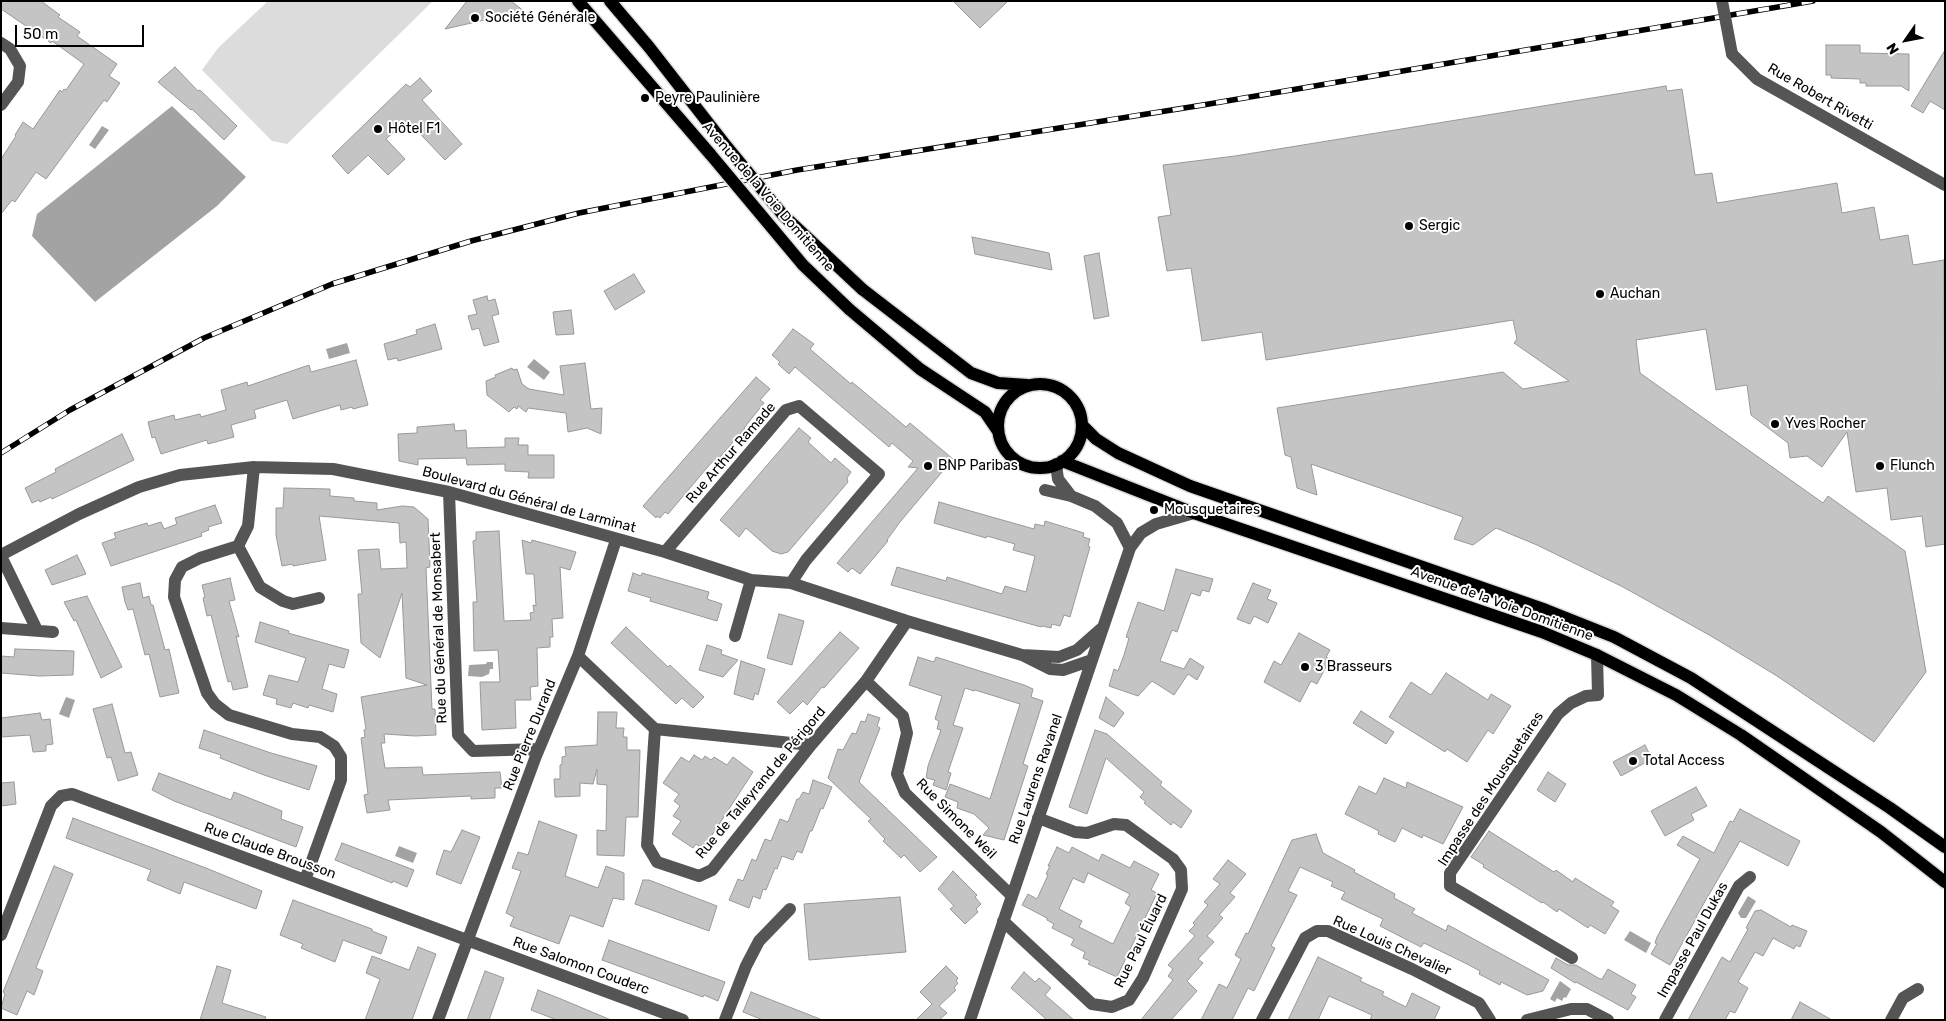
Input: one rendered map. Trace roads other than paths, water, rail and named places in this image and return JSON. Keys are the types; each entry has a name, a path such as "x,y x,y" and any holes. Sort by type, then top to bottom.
{"main road":[{"name":"Avenue de la Voie Domitienne","path":"578,1 803,265 849,310 920,369 985,412 998,431"},
{"name":"Avenue de la Voie Domitienne","path":"610,1 783,215 862,289 971,373 998,383 1030,385"},
{"path":"1044,384 1058,388 1069,396 1078,407 1082,425 1077,446 1059,463 1035,468 1018,462 1004,448 998,431 998,419 1002,407 1014,393 1030,385 1044,384"},
{"name":"Avenue de la Voie Domitienne","path":"1082,425 1096,439 1118,453 1190,486 1546,610 1614,637 1691,678 1890,808 1945,847"},
{"name":"Avenue de la Voie Domitienne","path":"1059,463 1194,513 1542,632 1597,655 1676,695 1741,735 1881,832 1945,882"}],"street":[{"name":"Rue Robert Rivetti","path":"1722,1 1732,54 1757,79 1945,185"},
{"path":"1,43 10,49 20,66 18,82 1,105"},
{"name":"Rue Arthur Ramade","path":"665,552 786,410 799,406 879,474 806,560 791,583"},
{"path":"1059,463 1058,479 1071,496"},
{"path":"254,467 248,526 238,546 182,566 175,580 174,597 208,693 215,704 230,715 292,734 320,737 334,746 341,757 341,780 305,880"},
{"name":"Boulevard du Général de Larminat","path":"1,556 79,514 139,487 180,475 254,467 333,469 450,492 616,540 665,552 751,580 791,583 1022,655 1050,669 1063,670 1092,660"},
{"path":"1045,490 1071,496 1095,506 1117,523 1130,548"},
{"name":"Rue du Général de Monsabert","path":"450,492 458,735 472,751 539,749"},
{"name":"Rue Laurens Ravanel","path":"970,1020 1130,548 1141,533 1156,524 1194,513"},
{"name":"Rue Pierre Durand","path":"438,1020 539,749 578,656 616,540"},
{"path":"238,546 260,587 283,602 293,604 319,598"},
{"path":"1,556 38,630"},
{"path":"735,636 751,580"},
{"name":"Rue de Talleyrand de Périgord","path":"655,729 647,845 657,862 699,876 712,870 811,745 866,681 908,621"},
{"path":"1,628 53,632"},
{"name":"Boulevard du Général de Larminat","path":"1022,655 1059,657 1077,650 1102,628"},
{"name":"Impasse des Mousquetaires","path":"1572,958 1450,886 1450,873 1558,714 1571,703 1586,696 1598,695 1597,655"},
{"path":"578,656 655,729 811,745"},
{"name":"Rue Simone Weil","path":"866,681 904,716 907,733 898,774 905,793 1012,896"},
{"name":"Rue Claude Brousson","path":"1,935 51,806 61,796 72,794 468,940"},
{"path":"1890,808 1935,834 1945,837"},
{"name":"Rue Paul Éluard","path":"1003,922 1092,1004 1112,1007 1129,1000 1142,978 1182,889 1181,870 1173,860 1126,825 1114,824 1087,833 1075,832 1038,818"},
{"name":"Impasse Paul Dukas","path":"1665,1020 1739,886 1750,877"},
{"path":"725,1020 746,966 759,941 790,909"},
{"name":"Rue Louis Chevalier","path":"1262,1020 1305,938 1317,931 1328,931 1412,969 1480,1004 1490,1020"},
{"name":"Rue Salomon Couderc","path":"468,940 683,1020"},
{"path":"1891,1020 1903,998 1918,989"},
{"path":"1527,1020 1571,1009 1587,1009 1608,1020"}],"railway":[{"path":"1,453 70,410 204,338 332,284 471,241 579,213 797,170 1203,105 1813,1"}],"place":[{"name":"Société Générale","path":"475,18"},
{"name":"Peyre Paulinière","path":"645,98"},
{"name":"Hôtel F1","path":"378,129"},
{"name":"Sergic","path":"1409,226"},
{"name":"Auchan","path":"1600,294"},
{"name":"Yves Rocher","path":"1775,424"},
{"name":"BNP Paribas","path":"928,466"},
{"name":"Flunch","path":"1880,466"},
{"name":"Mousquetaires","path":"1154,510"},
{"name":"3 Brasseurs","path":"1305,667"},
{"name":"Total Access","path":"1633,761"}]}
